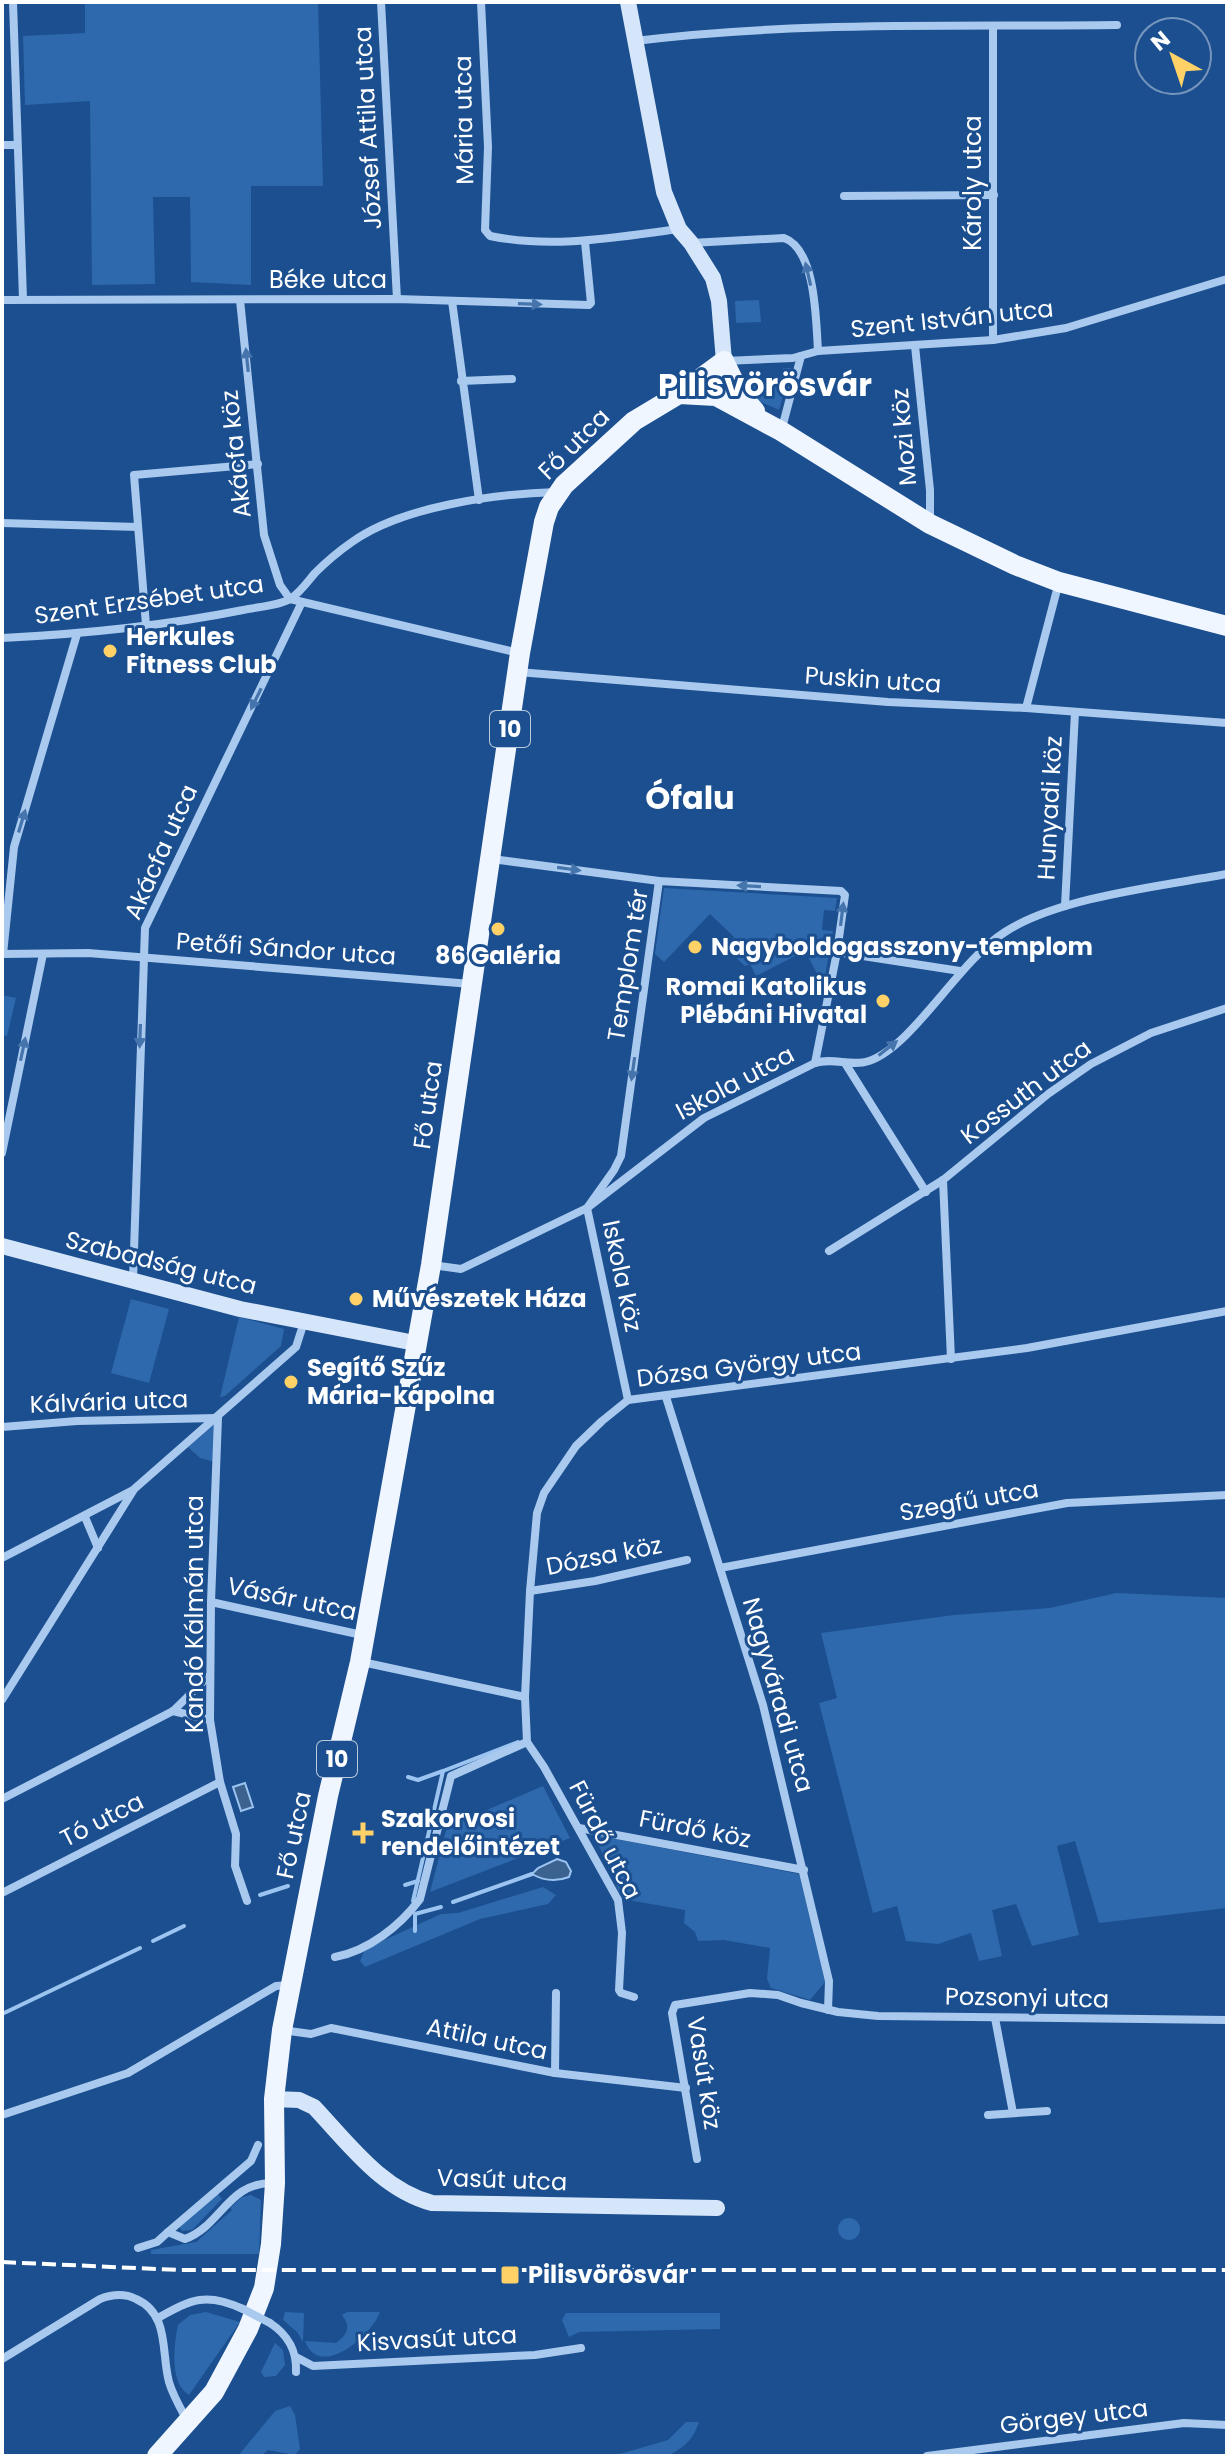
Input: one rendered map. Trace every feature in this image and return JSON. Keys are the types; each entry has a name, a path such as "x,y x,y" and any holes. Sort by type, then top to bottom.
{"main road":[{"name":"Fő utca","path":"161,2452 214,2392 261,2299 271,2244 275,2183 274,2099 282,2030 328,1796 360,1662 393,1489 415,1343 431,1265 518,663 544,522 557,492 591,458 634,421 723,365"},
{"path":"716,396 713,382 723,365 743,399 775,428"},
{"path":"679,394 716,396 775,428 930,524 1015,565 1059,582 1227,626"}],"street":[{"path":"13,2 23,299"},
{"name":"József Attila utca","path":"381,2 397,299"},
{"name":"Mária utca","path":"481,2 488,147 485,230 490,236 503,239 585,242"},
{"path":"628,2 664,192 679,229 708,268 716,288 723,365"},
{"path":"635,41 715,31 803,27 1117,25"},
{"name":"Károly utca","path":"993,26 993,340"},
{"path":"2,145 17,145"},
{"path":"844,196 994,195"},
{"path":"585,242 679,229"},
{"path":"691,243 784,238 797,246 806,264 813,296 818,351"},
{"name":"Béke utca","path":"2,300 397,299 589,305 585,242"},
{"name":"Szent István utca","path":"723,365 801,356 818,351 993,340 1066,328 1227,279"},
{"name":"Akácfa köz","path":"240,300 264,535 280,585 290,599"},
{"path":"452,301 479,500"},
{"name":"Mozi köz","path":"915,346 930,490 930,524"},
{"path":"775,428 801,356"},
{"path":"461,381 512,379"},
{"path":"146,625 135,473 258,464"},
{"name":"Szent Erzsébet utca","path":"2,638 77,634 146,625 216,615 290,599 336,554 374,529 407,517 479,500 557,492"},
{"path":"2,523 138,527"},
{"path":"1026,708 1059,582"},
{"name":"Puskin utca","path":"290,599 301,604 346,611 518,663 888,702 1026,708 1227,723"},
{"name":"Akácfa utca","path":"133,1281 145,928 301,604"},
{"path":"2,954 14,847 77,634"},
{"name":"Hunyadi köz","path":"1065,906 1075,712"},
{"path":"492,859 659,881"},
{"name":"Iskola utca","path":"431,1265 461,1269 587,1208 704,1118 815,1063 871,1060 885,1052 915,1024 960,971 988,944 1007,931 1065,906 1227,874"},
{"name":"Templom tér","path":"587,1208 621,1156 659,881 841,891 845,895 815,1063"},
{"path":"837,952 960,971"},
{"name":"Petőfi Sándor utca","path":"2,954 88,953 472,984"},
{"path":"2,1153 43,954"},
{"name":"Kossuth utca","path":"829,1251 943,1180 1048,1094 1091,1064 1151,1033 1227,1008"},
{"path":"845,1063 926,1192"},
{"path":"943,1180 951,1359"},
{"name":"Iskola köz","path":"587,1208 628,1400"},
{"name":"Szabadság utca","path":"2,1246 240,1309 415,1343"},
{"name":"Dózsa György utca","path":"525,1697 537,1513 544,1493 576,1446 628,1400 1027,1348 1227,1311"},
{"path":"2,1558 133,1490 296,1347 306,1322"},
{"name":"Nagyváradi utca","path":"666,1397 763,1705 829,1981 828,2010"},
{"name":"Kálvária utca","path":"2,1427 77,1421 218,1418"},
{"name":"Kandó Kálmán utca","path":"218,1418 210,1720 220,1782 236,1834 235,1866 247,1901"},
{"path":"2,1700 133,1490"},
{"name":"Szegfű utca","path":"720,1568 1067,1503 1227,1495"},
{"path":"85,1517 98,1548"},
{"name":"Dózsa köz","path":"530,1591 595,1581 687,1560"},
{"name":"Vásár utca","path":"211,1602 365,1636"},
{"path":"335,1957 352,1954 408,1915 420,1899 451,1776 527,1742 525,1697 360,1662"},
{"path":"2,1799 173,1711 209,1676"},
{"path":"173,1711 210,1720"},
{"name":"Fürdő utca","path":"527,1742 618,1900 622,1933 619,1990 634,1997"},
{"name":"Tó utca","path":"2,1893 220,1782"},
{"name":"Fürdő köz","path":"579,1828 804,1870"},
{"path":"2,2115 128,2073 276,1986 291,1985"},
{"path":"555,2073 556,1993"},
{"name":"Vasút köz","path":"697,2159 672,2013 675,2005 750,1993 778,1995 828,2010"},
{"name":"Pozsonyi utca","path":"828,2010 878,2016 1227,2020"},
{"path":"995,2018 1013,2113"},
{"name":"Attila utca","path":"282,2030 311,2034 331,2028 555,2073 686,2088"},
{"name":"Vasút utca","path":"274,2099 299,2100 314,2107 387,2182 405,2194 432,2203 717,2208"},
{"path":"988,2115 1047,2111"},
{"path":"138,2248 157,2242 251,2161 258,2145"},
{"path":"168,2232 185,2239 195,2235 238,2193 251,2185 275,2183"},
{"path":"2,2359 89,2304 111,2295 135,2298 158,2318 163,2333 168,2379 188,2422"},
{"path":"158,2318 193,2300 219,2299 270,2323 284,2334 296,2357 296,2372"},
{"name":"Kisvasút utca","path":"296,2357 313,2366 535,2355 581,2348"},
{"name":"Görgey utca","path":"927,2456 1184,2423 1227,2425"}],"shaded area":[{"path":"85,2 318,2 323,186 251,186 251,285 191,282 190,197 153,197 155,284 92,285 90,101 25,105 23,36 85,33"},
{"path":"759,300 761,322 736,323 735,301"},
{"path":"783,368 791,368 779,410 754,399 739,376 751,377 758,389 770,391 779,384"},
{"path":"664,888 837,898 835,911 824,910 822,930 833,931 824,981 822,983 805,951 756,976 750,964 745,966 725,947 734,937 710,914 664,962 655,954"},
{"path":"2,995 16,998 7,1036 2,1035"},
{"path":"131,1299 169,1309 149,1383 111,1373"},
{"path":"239,1317 284,1329 281,1346 225,1396 220,1397"},
{"path":"214,1424 215,1462 200,1458 188,1447"},
{"path":"1116,1593 1227,1598 1227,1908 1099,1923 1075,1841 1057,1846 1079,1935 1032,1946 1016,1904 992,1910 1002,1956 979,1961 971,1933 938,1944 906,1941 897,1906 873,1913 819,1703 837,1698 821,1633 954,1615 1050,1608"},
{"path":"245,1783 253,1807 241,1811 233,1787"},
{"path":"543,1786 570,1838 430,1892 447,1827"},
{"path":"599,1836 799,1874 825,1982 810,2000 771,1988 767,1979 770,1948 724,1940 698,1941 695,1932 684,1923 685,1910 622,1899 596,1839"},
{"path":"557,1859 566,1862 571,1871 569,1877 550,1880 532,1874 538,1868"},
{"path":"543,1887 556,1895 548,1904 480,1919 365,1967 360,1961 365,1949 441,1914 458,1913"},
{"path":"217,2193 222,2199 192,2230 182,2231 179,2226"},
{"path":"251,2195 261,2200 259,2254 151,2254 151,2250 196,2242 242,2197"},
{"path":"849,2218 860,2229 849,2240 838,2229"},
{"path":"206,2312 240,2322 189,2395 178,2382 176,2373 174,2353 178,2325 190,2315"},
{"path":"285,2312 304,2313 303,2342 283,2320"},
{"path":"347,2312 380,2312 367,2332 345,2350 322,2357 312,2352 305,2341 336,2343 343,2337 347,2323 342,2315"},
{"path":"566,2313 720,2313 720,2329 579,2332 569,2337 562,2320"},
{"path":"275,2343 283,2350 285,2365 276,2376 264,2377 261,2372"},
{"path":"290,2406 295,2415 300,2449 295,2455 268,2450 261,2456 238,2456 275,2411"},
{"path":"686,2422 699,2422 687,2443 667,2456 613,2456 668,2440"}],"waterway":[{"path":"413,1901 443,1771 518,1742"},
{"path":"408,1777 418,1780 443,1771"},
{"path":"453,1902 532,1874"},
{"path":"405,1885 418,1881"},
{"path":"260,1895 288,1886"},
{"path":"415,1931 415,1914 441,1907"},
{"path":"153,1941 184,1926"},
{"path":"2,2014 140,1948"}],"railway":[{"path":"2,2262 179,2270 1227,2270"}],"place":[{"name":"Herkules Fitness Club","path":"110,651"},
{"name":"86 Galéria","path":"498,929"},
{"name":"Nagyboldogasszony-templom","path":"695,947"},
{"name":"Romai Katolikus Plébáni Hivatal","path":"883,1001"},
{"name":"Művészetek Háza","path":"356,1299"},
{"name":"Segítő Szűz Mária-kápolna","path":"291,1382"},
{"name":"Szakorvosi rendelőintézet","path":"363,1833"},
{"name":"Pilisvörösvár","path":"510,2275"}],"district":[{"name":"Pilisvörösvár","path":"765,385"},
{"name":"Ófalu","path":"690,798"}]}
